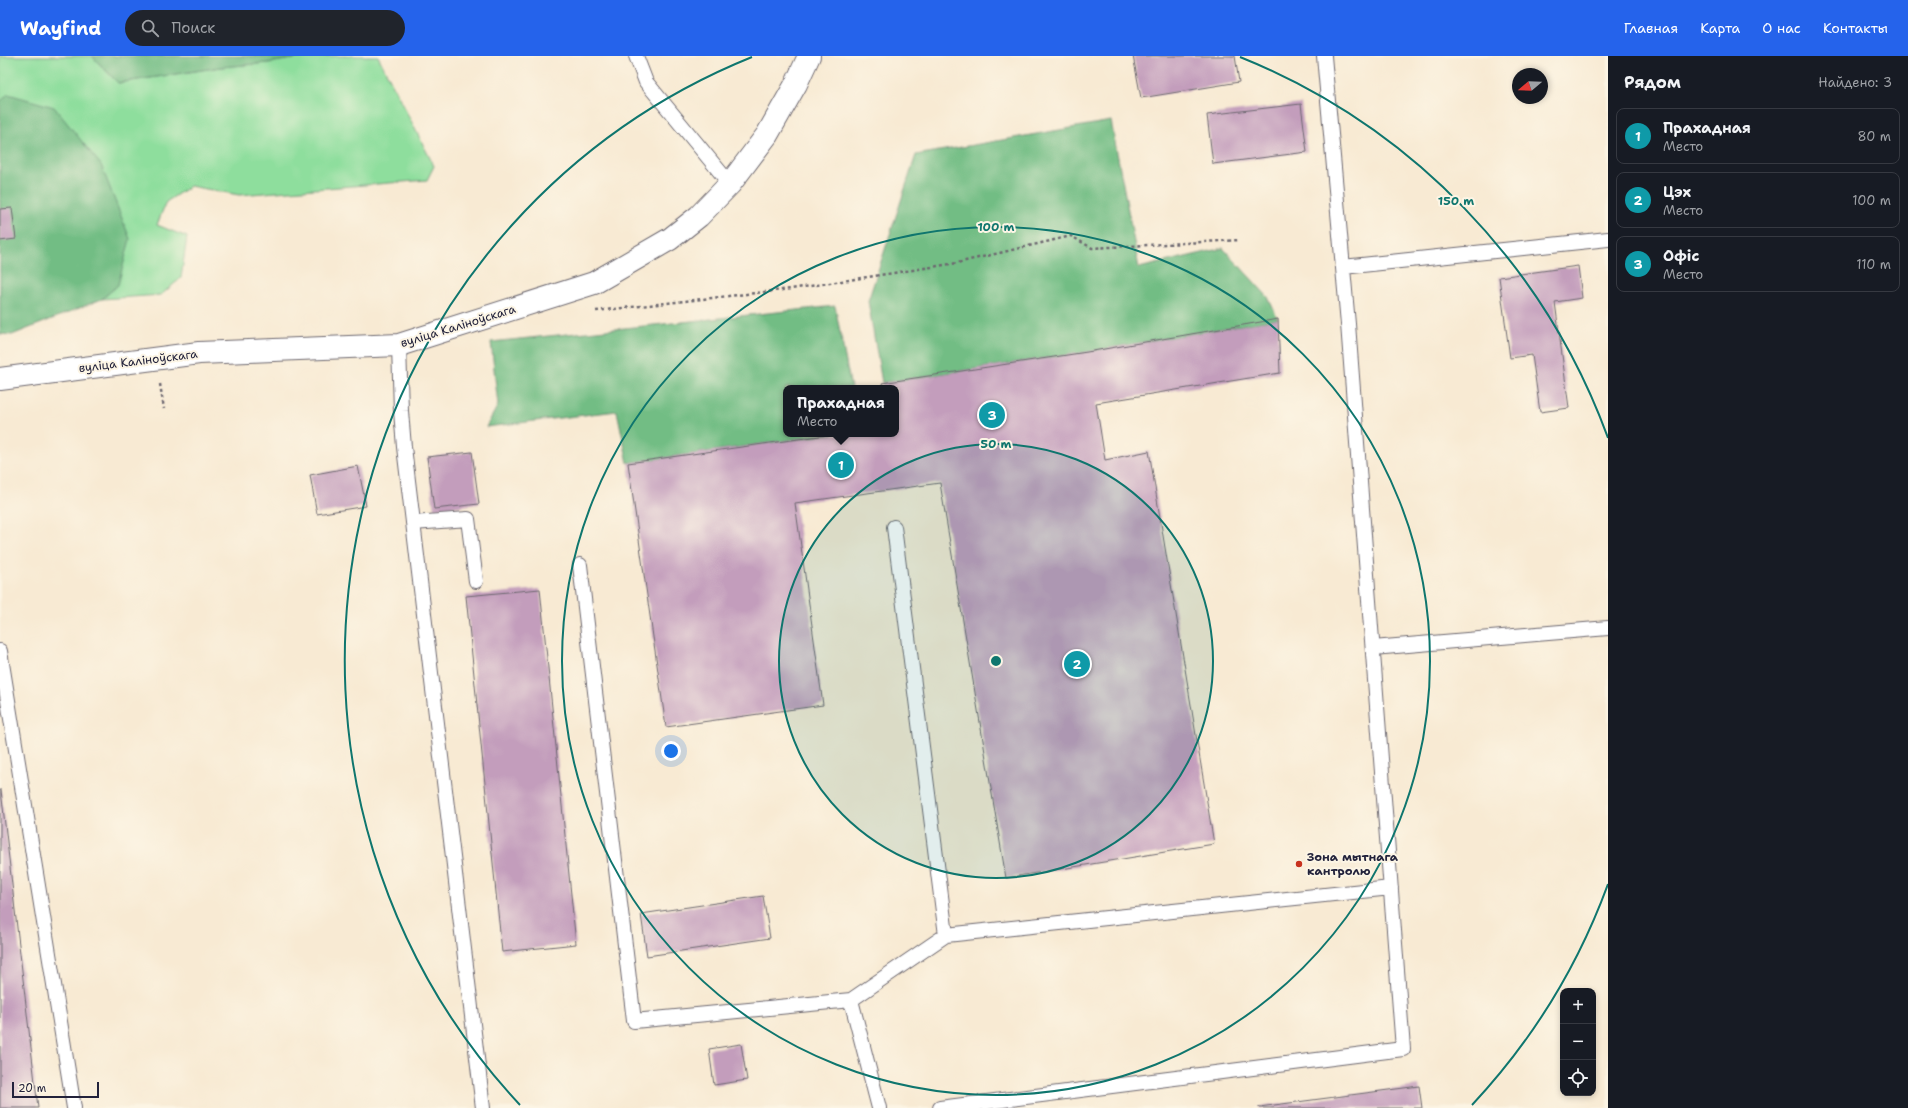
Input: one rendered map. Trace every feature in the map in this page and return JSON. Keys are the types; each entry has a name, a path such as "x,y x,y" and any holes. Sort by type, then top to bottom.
{"street":[{"name":"вуліца Каліноўскага","path":"4,377 200,353 399,345 594,283 670,239 699,216 730,184 767,135 796,84 809,56"}],"lane":[{"path":"636,56 646,82 730,184"},
{"path":"940,1108 1404,1049 1343,267 1324,56"},
{"path":"1343,267 1608,239"},
{"path":"399,345 401,411 413,523 483,1108"},
{"path":"413,523 468,519 476,581"},
{"path":"894,527 946,935"},
{"path":"580,565 634,1021 851,1000 946,935 1391,888"},
{"path":"1373,648 1608,628"},
{"path":"0,651 74,1108"},
{"path":"851,1000 879,1108"}],"path":[{"path":"589,312 791,288 957,263 1071,236 1092,248 1240,240"}],"green space":[{"path":"0,56 92,56 118,83 221,67 268,63 310,56 378,56 434,166 427,180 239,195 190,186 166,202 157,225 187,237 181,278 161,295 102,299 118,285 8,94 0,102"},
{"path":"92,56 310,56 268,63 221,67 118,83"},
{"path":"8,94 54,107 101,165 130,239 118,285 102,299 12,335 0,334 0,102"},
{"path":"1111,121 1139,268 1223,248 1268,297 1278,319 1087,352 882,383 868,301 916,155"},
{"path":"835,306 850,385 783,385 783,437 813,437 628,463 617,411 486,427 498,405 491,342"}],"building":[{"path":"1133,56 1235,56 1239,82 1141,98"},
{"path":"1301,104 1307,152 1213,164 1207,115"},
{"path":"12,208 16,239 0,241 0,209"},
{"path":"1578,266 1582,298 1555,302 1569,408 1540,412 1532,355 1510,358 1499,277"},
{"path":"1278,319 1280,373 1096,403 1105,460 1149,451 1214,844 1006,878 940,483 795,503 823,705 666,727 628,463 813,437 899,437 899,385 882,385 882,383 1087,352"},
{"path":"472,452 479,504 434,509 427,457"},
{"path":"358,466 366,506 317,514 310,475"},
{"path":"540,589 576,944 502,952 466,596"},
{"path":"1,790 38,1108 0,1108"},
{"path":"763,896 770,938 647,956 641,914"},
{"path":"741,1044 747,1080 714,1085 709,1049"},
{"path":"1419,1086 1422,1108 1259,1108 1259,1107"}],"place":[{"name":"Офіс","path":"992,415"},
{"name":"Прахадная","path":"841,465"},
{"name":"Цэх","path":"1077,664"},
{"name":"Зона мытнага кантролю","path":"1299,864"}]}
